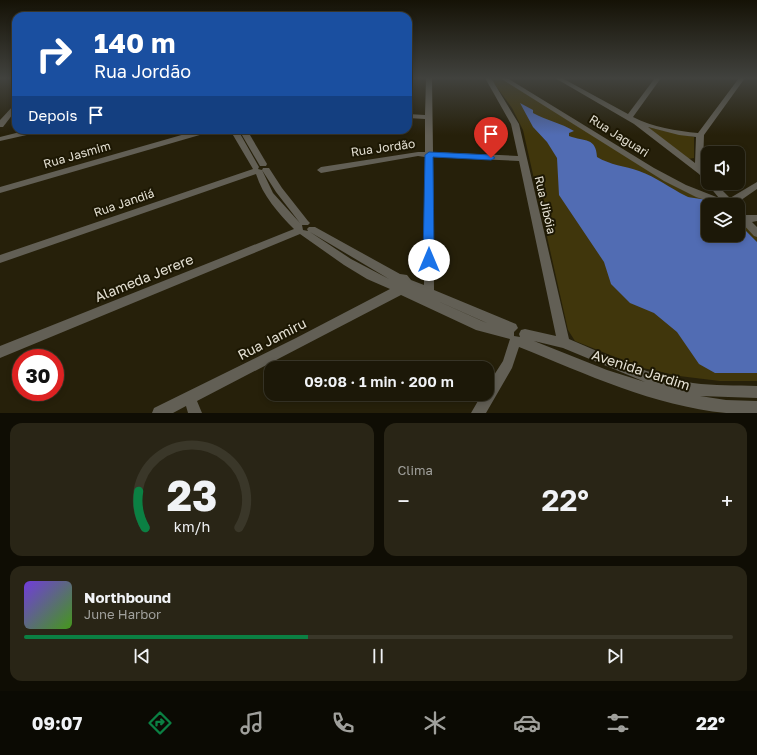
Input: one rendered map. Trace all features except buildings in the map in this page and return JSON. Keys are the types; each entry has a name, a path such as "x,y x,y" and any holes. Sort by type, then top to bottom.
{"street":[{"path":"428,291 429,97"},
{"name":"Rua Jibóia","path":"499,97 515,124 564,343"},
{"name":"Rua Jaguari","path":"534,97 661,176 711,198"},
{"path":"592,97 637,122 701,171"},
{"path":"629,118 644,97"},
{"path":"701,169 699,164 700,135 728,97"},
{"path":"0,125 12,111"},
{"path":"412,116 428,117"},
{"path":"637,122 679,133 700,135"},
{"path":"0,139 21,134"},
{"name":"Rua Jasmim","path":"0,190 193,134"},
{"name":"Avenida Jardim","path":"237,134 260,169"},
{"name":"Avenida Jardim","path":"245,134 260,169 263,185 271,197 321,246 375,278 428,291 516,336 629,384 695,403 730,408 757,408"},
{"name":"Rua Jordão","path":"321,170 388,158 429,155 522,159"},
{"name":"Rua Jandiá","path":"0,258 260,169"},
{"path":"739,198 757,185"},
{"path":"717,190 724,198"},
{"path":"745,216 757,218"},
{"path":"745,220 757,233"},
{"name":"Alameda Jerere","path":"0,352 304,228"},
{"name":"Avenida Jardim","path":"399,285 473,323 516,336 564,343 626,370 656,380 693,390 757,392"},
{"name":"Rua Jamiru","path":"159,413 300,342 399,285"},
{"path":"478,413 508,364 516,336"},
{"path":"189,398 195,413"}],"shaded area":[{"path":"504,97 532,97 646,169 708,198 701,198 701,242 745,242 745,223 757,236 757,381 720,381 679,376 643,368 575,341 568,330 523,130 512,108"},
{"path":"647,127 694,137 694,158 688,159"}],"water":[{"path":"520,103 533,110 533,113 574,131 569,133 569,136 592,143 597,157 602,160 645,173 686,196 701,199 701,242 745,242 745,231 757,242 757,373 715,373 699,364 677,332 654,313 630,303 611,284 604,262 559,195 557,158 547,142 533,127"}],"route":[{"path":"429,260 429,155 491,158"}]}
